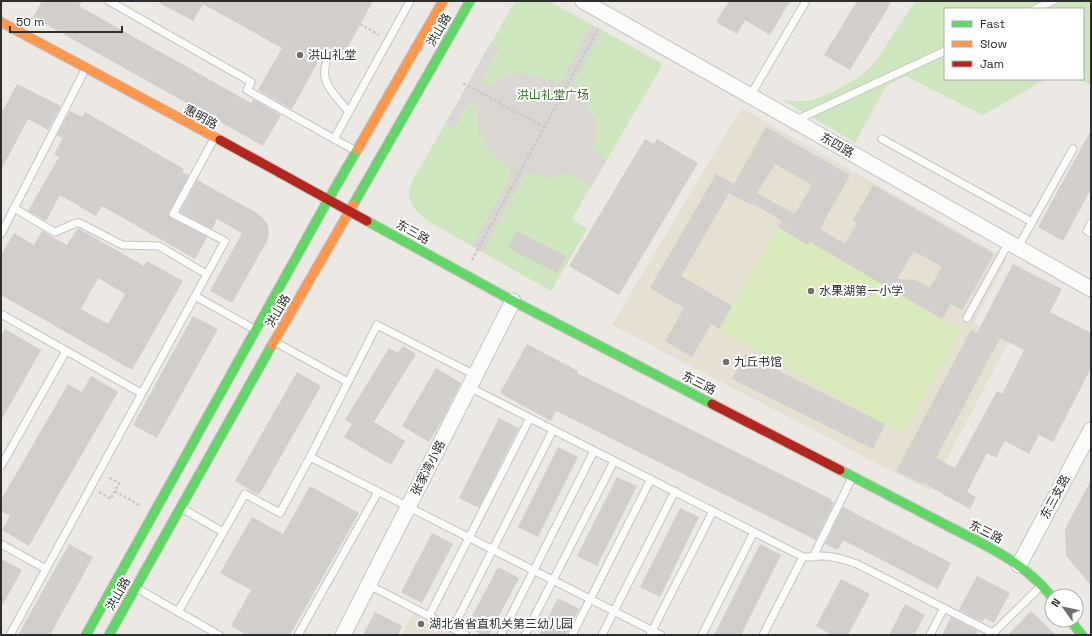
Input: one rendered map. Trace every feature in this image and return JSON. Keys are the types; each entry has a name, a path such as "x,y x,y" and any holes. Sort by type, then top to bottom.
{"main road":[{"name":"洪山路","path":"86,635 328,200 442,1"},
{"name":"洪山路","path":"109,635 274,341 470,1"},
{"name":"惠明路","path":"1,22 328,200"},
{"name":"惠明路","path":"8,36 62,56"},
{"name":"东三路","path":"328,200 513,301 1004,555 1019,564 1045,588"}],"street":[{"name":"东四路","path":"583,1 1091,288"},
{"name":"张家湾小路","path":"343,635 513,301"},
{"name":"东三支路","path":"1019,564 1091,430"}],"lane":[{"path":"109,1 251,82 247,90 356,151"},
{"path":"334,139 348,111 410,1"},
{"path":"750,96 806,1"},
{"path":"1037,8 1053,1"},
{"path":"794,121 944,51"},
{"path":"330,52 324,70 327,84 348,111"},
{"path":"1,234 86,68"},
{"path":"10,635 225,241 173,214 215,138"},
{"path":"882,139 1032,222"},
{"path":"966,318 1014,245 1032,222 1073,149"},
{"path":"14,208 55,232 76,223 80,223 122,245 159,246 206,274"},
{"path":"1091,223 1087,231 1091,233"},
{"path":"195,296 256,330"},
{"path":"1,314 141,393"},
{"path":"178,612 245,494 280,513 376,326 472,381 530,418 754,532 803,556 832,557 857,564 992,634 1042,585"},
{"path":"274,341 348,382"},
{"path":"1,466 66,351"},
{"path":"429,616 530,418"},
{"path":"453,628 553,430"},
{"path":"501,635 594,451"},
{"path":"310,457 614,611 651,633 661,635"},
{"path":"525,635 614,461"},
{"path":"813,557 853,477"},
{"path":"572,635 651,479"},
{"path":"298,635 378,492"},
{"path":"602,635 675,492"},
{"path":"181,508 224,532"},
{"path":"651,633 713,511"},
{"path":"702,635 754,532"},
{"path":"1,544 46,569"},
{"path":"763,635 803,556"},
{"path":"369,585 466,635"},
{"path":"136,588 219,635"},
{"path":"930,635 944,608"}],"path":[{"path":"464,274 606,14"},
{"path":"360,24 388,40"},
{"path":"463,83 544,127"},
{"path":"90,487 110,498 115,491 119,483 98,472"},
{"path":"115,491 154,513"}],"shaded area":[{"path":"591,25 602,30 571,89 585,103 596,120 598,127 596,141 592,151 607,160 591,186 567,173 549,177 526,172 483,252 472,246 509,179 509,166 491,152 480,134 477,124 479,107 469,101 455,128 446,123 490,44 499,49 481,81 491,86 501,78 510,74 519,73 539,76 560,83"},
{"name":"水果湖第一小学","path":"741,108 1007,259 974,323 1009,341 930,491 612,325"},
{"name":"湖北省省直机关第三幼儿园","path":"413,613 455,635 402,635"}],"green space":[{"name":"洪山礼堂广场","path":"515,1 549,1 663,64 572,219 587,229 551,291 431,223 416,210 409,197 409,190 413,180"},
{"path":"915,1 1091,1 1091,85 1081,80 1084,80 1084,8 944,8 944,80 1044,80 983,115 906,76 886,86 855,143 783,100 808,101 817,99 853,81 869,69 878,58"},
{"path":"778,227 808,245 812,238 827,252 961,331 903,433 873,418 719,329"}],"building":[{"path":"42,1 82,1 79,6 251,103 253,99 281,115 263,146 33,17"},
{"name":"洪山礼堂","path":"156,1 373,1 342,58 335,54 335,51 332,48 329,47 325,49 292,109 258,90 282,48 203,4 193,21"},
{"path":"729,1 790,1 770,35 745,20 737,34 716,22"},
{"path":"857,1 892,1 850,70 824,55"},
{"path":"17,84 61,106 48,130 28,119 1,170 1,114"},
{"path":"70,111 82,117 85,112 184,169 182,172 189,175 168,215 207,237 195,259 102,206 96,216 60,195 46,221 28,211 59,157 54,154 63,138 57,135"},
{"path":"766,127 850,175 820,229 845,244 857,223 853,220 873,185 994,254 962,310 951,304 942,319 810,242 808,245 778,227 782,221 755,205 747,203 729,193","holes":["775,164 812,185 795,214 757,193","914,251 942,267 930,288 916,280 897,279"]},
{"path":"1091,130 1091,189 1063,241 1038,227"},
{"path":"645,139 654,144 657,139 698,163 619,295 569,266"},
{"path":"716,174 734,184 681,276 732,306 719,329 711,324 692,357 665,341 684,308 650,288"},
{"path":"197,180 255,212 262,217 268,225 269,234 267,241 232,303 210,291 242,233 217,219 212,229 180,212"},
{"path":"78,228 144,266 147,261 183,281 132,370 1,295 1,255 14,233 34,245 42,231 67,245","holes":["98,278 125,294 108,324 81,309"]},
{"path":"517,231 566,256 557,273 508,248"},
{"path":"1013,264 1062,289 1050,312 1091,333 1091,368 1053,442 1039,435 1029,454 1005,441 996,458 987,453 967,492 976,497 970,509 923,483 922,484 896,471 971,330 977,333","holes":["1000,338 1024,350 1002,394 997,391 955,468 936,458"]},
{"path":"193,316 218,329 157,438 133,425"},
{"path":"5,329 41,350 1,421 1,337"},
{"path":"527,344 578,371 577,373 831,499 834,503 816,540 556,411 551,421 500,393"},
{"path":"403,346 416,354 374,422 405,441 391,465 344,437 352,424 345,420 389,348 398,353"},
{"path":"745,354 885,424 873,449 732,379"},
{"path":"436,368 461,383 444,417 429,442 402,426"},
{"path":"297,372 321,386 259,495 235,481"},
{"path":"91,376 118,392 29,546 2,530 10,516 1,511 1,500 68,384 82,392"},
{"path":"499,418 519,428 479,508 459,498"},
{"path":"558,447 578,457 538,537 518,527"},
{"path":"617,477 637,486 597,566 577,556"},
{"path":"1091,480 1091,585 1066,556 1065,529"},
{"path":"310,486 359,513 290,635 247,635 231,626 251,590 220,573 252,517 283,534"},
{"path":"843,507 951,563 938,589 843,540 838,550 825,544"},
{"path":"680,508 699,517 660,597 640,587"},
{"path":"432,533 453,544 422,603 401,592"},
{"path":"69,544 93,557 50,635 18,635"},
{"path":"760,544 781,555 741,635 714,635"},
{"path":"1,559 22,570 1,608"},
{"path":"498,567 519,578 489,635 483,635 467,626"},
{"path":"977,576 1010,593 994,623 985,618 982,622 959,610"},
{"path":"841,579 870,594 848,635 832,635 816,626"},
{"path":"558,598 579,609 566,635 539,635"},
{"path":"905,604 925,615 914,635 889,635"},
{"path":"1031,611 1044,623 1044,628 1049,628 1056,635 1008,635"},
{"path":"375,612 402,626 398,635 363,635"},
{"path":"951,617 978,631 976,635 942,635"}],"traffic: fast":[{"path":"353,205 470,1"},
{"path":"86,635 357,150"},
{"path":"367,221 513,301 712,404"},
{"path":"109,635 272,345"},
{"path":"840,470 1002,554 1028,573 1044,588"},
{"path":"1076,628 1082,635"}],"traffic: slow":[{"path":"357,150 443,1"},
{"path":"1,22 220,140"},
{"path":"272,345 353,205"}],"traffic: jam":[{"path":"220,140 367,221"},
{"path":"712,404 840,470"}],"place":[{"name":"洪山礼堂","path":"300,55"},
{"name":"水果湖第一小学","path":"811,291"},
{"name":"九丘书馆","path":"726,362"},
{"name":"湖北省省直机关第三幼儿园","path":"421,624"}]}
